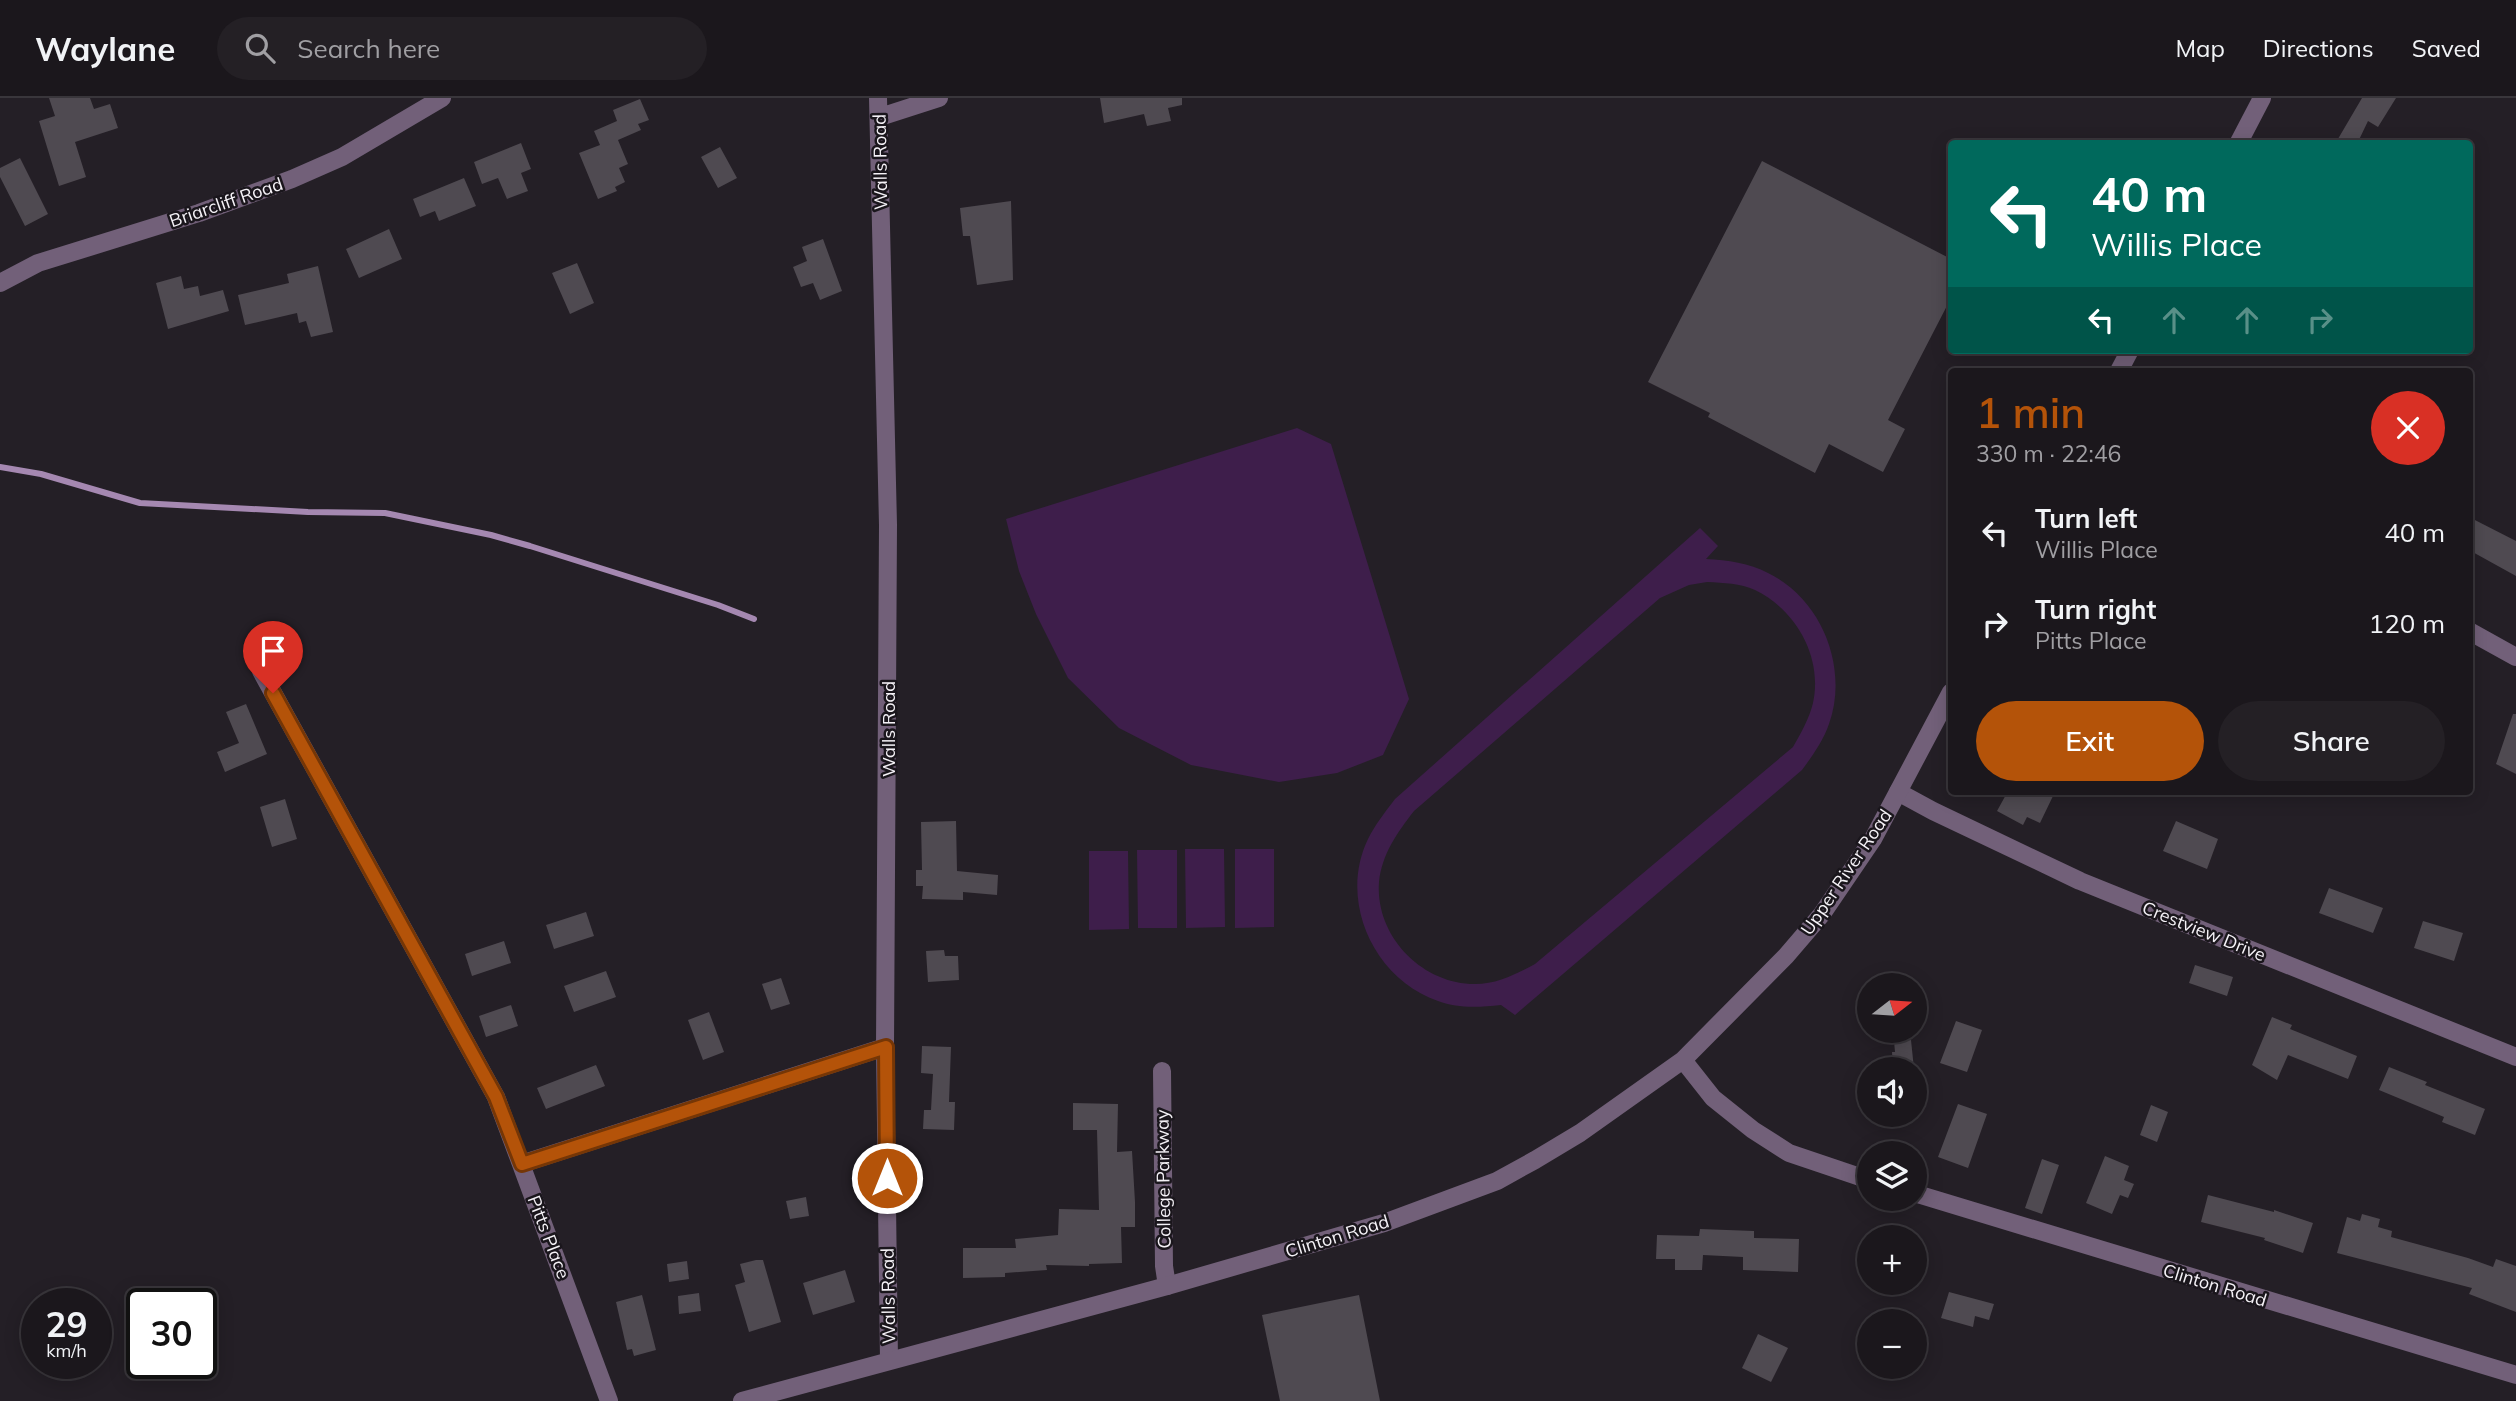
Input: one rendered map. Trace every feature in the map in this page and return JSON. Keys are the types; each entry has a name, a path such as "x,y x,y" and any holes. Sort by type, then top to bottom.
{"street":[{"name":"Briarcliff Road","path":"0,283 38,263 199,213 292,179 342,157 442,98"},
{"name":"Walls Road","path":"878,98 888,524 888,1360"},
{"path":"880,117 939,98"},
{"path":"2240,140 2262,98"},
{"path":"2473,633 2516,657"},
{"name":"Pitts Place","path":"261,671 496,1097 609,1401"},
{"name":"Upper River Road","path":"1683,1060 1807,932 1873,839 1948,698"},
{"name":"Crestview Drive","path":"1899,792 2080,881 2516,1057"},
{"path":"522,1164 886,1047"},
{"path":"1683,1060 1713,1098 1753,1130 1789,1153 1857,1176"},
{"name":"Clinton Road","path":"742,1401 1167,1286 1384,1223 1497,1181 1580,1133 1683,1060"},
{"name":"College Parkway","path":"1162,1071 1164,1266 1167,1286"},
{"name":"Clinton Road","path":"1927,1197 2516,1375"}],"shaded area":[{"path":"1297,428 1331,444 1409,699 1383,755 1337,773 1279,782 1191,765 1119,728 1068,678 1036,614 1019,571 1006,519"},
{"path":"1700,528 1718,546 1706,559 1753,567 1787,585 1816,617 1826,637 1836,680 1834,702 1824,736 1802,770 1515,1015 1501,1005 1454,1005 1415,990 1396,975 1380,956 1368,935 1360,912 1357,887 1360,863 1368,839 1395,799","holes":["1707,582 1732,584 1755,590 1783,610 1803,637 1810,652 1815,686 1809,715 1793,747 1535,964 1513,975 1483,984 1455,982 1420,966 1394,938 1385,921 1379,882 1387,853 1414,811 1660,598 1689,585"]},
{"path":"1185,849 1224,849 1225,927 1186,928"},
{"path":"1235,849 1274,849 1274,927 1235,928"},
{"path":"1137,850 1177,850 1177,928 1138,928"},
{"path":"1089,851 1128,851 1129,929 1089,930"}],"building":[{"path":"49,98 90,98 94,109 110,104 118,128 75,142 86,177 59,186 39,121 55,116"},
{"path":"1100,98 1182,98 1182,105 1168,108 1171,121 1147,126 1144,114 1104,123"},
{"path":"2362,98 2396,98 2378,127 2368,121 2359,140 2337,140"},
{"path":"640,99 649,120 638,124 641,130 618,140 628,164 619,168 625,182 615,187 617,191 598,199 579,153 600,145 594,131 617,121 613,110"},
{"path":"521,143 531,169 521,173 528,191 507,199 498,178 482,184 474,162"},
{"path":"720,147 737,178 718,188 701,157"},
{"path":"20,158 48,214 25,226 0,177 0,168"},
{"path":"1762,161 1948,257 1948,304 1888,420 1905,429 1883,472 1829,444 1815,473 1708,417 1710,413 1648,382"},
{"path":"464,178 476,206 439,221 435,211 420,217 413,199"},
{"path":"1011,201 1013,280 977,285 970,236 963,236 960,208"},
{"path":"389,229 402,259 359,278 346,249"},
{"path":"823,239 842,291 820,300 813,283 801,287 793,267 807,261 802,247"},
{"path":"577,263 594,303 570,314 552,273"},
{"path":"318,266 333,332 311,337 306,321 299,323 297,313 245,325 238,295 289,283 287,274"},
{"path":"181,276 184,289 198,286 200,296 223,290 229,311 168,329 156,283"},
{"path":"2473,519 2516,541 2516,576 2473,552"},
{"path":"246,704 267,754 225,772 217,752 239,743 226,712"},
{"path":"2513,714 2516,714 2516,774 2496,764"},
{"path":"2006,795 2053,796 2040,823 2027,817 2023,825 1997,811"},
{"path":"285,799 297,839 272,847 260,807"},
{"path":"956,821 957,871 998,875 997,895 963,892 963,900 922,899 923,886 916,886 916,870 922,870 921,822"},
{"path":"2176,821 2218,839 2207,869 2163,851"},
{"path":"2329,888 2383,908 2373,933 2319,913"},
{"path":"586,912 594,936 554,949 546,925"},
{"path":"2423,921 2463,933 2454,961 2414,948"},
{"path":"504,941 511,963 472,976 465,954"},
{"path":"944,950 945,956 958,956 959,980 928,982 926,951"},
{"path":"2195,965 2233,977 2227,996 2189,983"},
{"path":"606,971 616,997 574,1012 564,986"},
{"path":"781,978 790,1004 771,1010 762,984"},
{"path":"511,1005 518,1026 486,1037 479,1016"},
{"path":"709,1012 724,1052 703,1060 688,1020"},
{"path":"2272,1017 2292,1025 2290,1029 2357,1056 2348,1079 2288,1055 2277,1080 2252,1065"},
{"path":"1956,1021 1982,1030 1967,1072 1940,1063"},
{"path":"1894,1043 1911,1043 1913,1057 1892,1057 1892,1052 1895,1052"},
{"path":"922,1046 951,1047 949,1102 955,1102 954,1130 923,1129 924,1110 931,1110 933,1074 921,1073"},
{"path":"596,1065 605,1086 546,1109 537,1088"},
{"path":"2389,1067 2485,1109 2475,1135 2442,1122 2444,1117 2379,1090"},
{"path":"1073,1103 1118,1104 1117,1152 1132,1151 1135,1202 1135,1227 1121,1227 1122,1263 1089,1266 1046,1265 1047,1270 1005,1273 1005,1277 963,1278 963,1248 1016,1248 1015,1239 1058,1235 1059,1209 1099,1210 1097,1130 1073,1130"},
{"path":"1958,1104 1987,1114 1968,1168 1938,1157"},
{"path":"2151,1105 2168,1112 2157,1142 2140,1135"},
{"path":"2105,1156 2129,1166 2124,1180 2134,1184 2128,1198 2120,1195 2112,1214 2086,1203"},
{"path":"2042,1159 2059,1165 2042,1214 2025,1208"},
{"path":"2208,1195 2274,1210 2313,1223 2303,1253 2264,1240 2265,1238 2201,1222"},
{"path":"806,1197 809,1216 790,1219 786,1201"},
{"path":"2362,1214 2380,1219 2378,1227 2392,1231 2391,1237 2493,1267 2496,1259 2516,1266 2516,1312 2469,1294 2472,1288 2337,1253 2347,1217 2360,1221"},
{"path":"1700,1229 1754,1231 1754,1238 1799,1239 1798,1272 1743,1270 1743,1257 1703,1255 1702,1270 1675,1270 1675,1259 1656,1259 1657,1235 1699,1236"},
{"path":"763,1260 781,1322 749,1332 735,1285 745,1282 740,1264"},
{"path":"687,1261 689,1279 669,1282 667,1264"},
{"path":"845,1270 855,1302 813,1315 803,1283"},
{"path":"1949,1292 1994,1304 1989,1320 1975,1316 1973,1327 1941,1318"},
{"path":"699,1293 701,1311 679,1314 678,1296"},
{"path":"642,1295 656,1350 634,1356 632,1349 627,1350 616,1302"},
{"path":"1359,1295 1380,1401 1280,1401 1262,1315"},
{"path":"1758,1334 1788,1348 1771,1382 1742,1368"}],"waterway":[{"path":"0,467 41,474 140,503 308,512 385,513 530,546 718,605 754,619"}],"route":[{"path":"273,693 496,1097 522,1164 886,1047 887,1178"}]}
